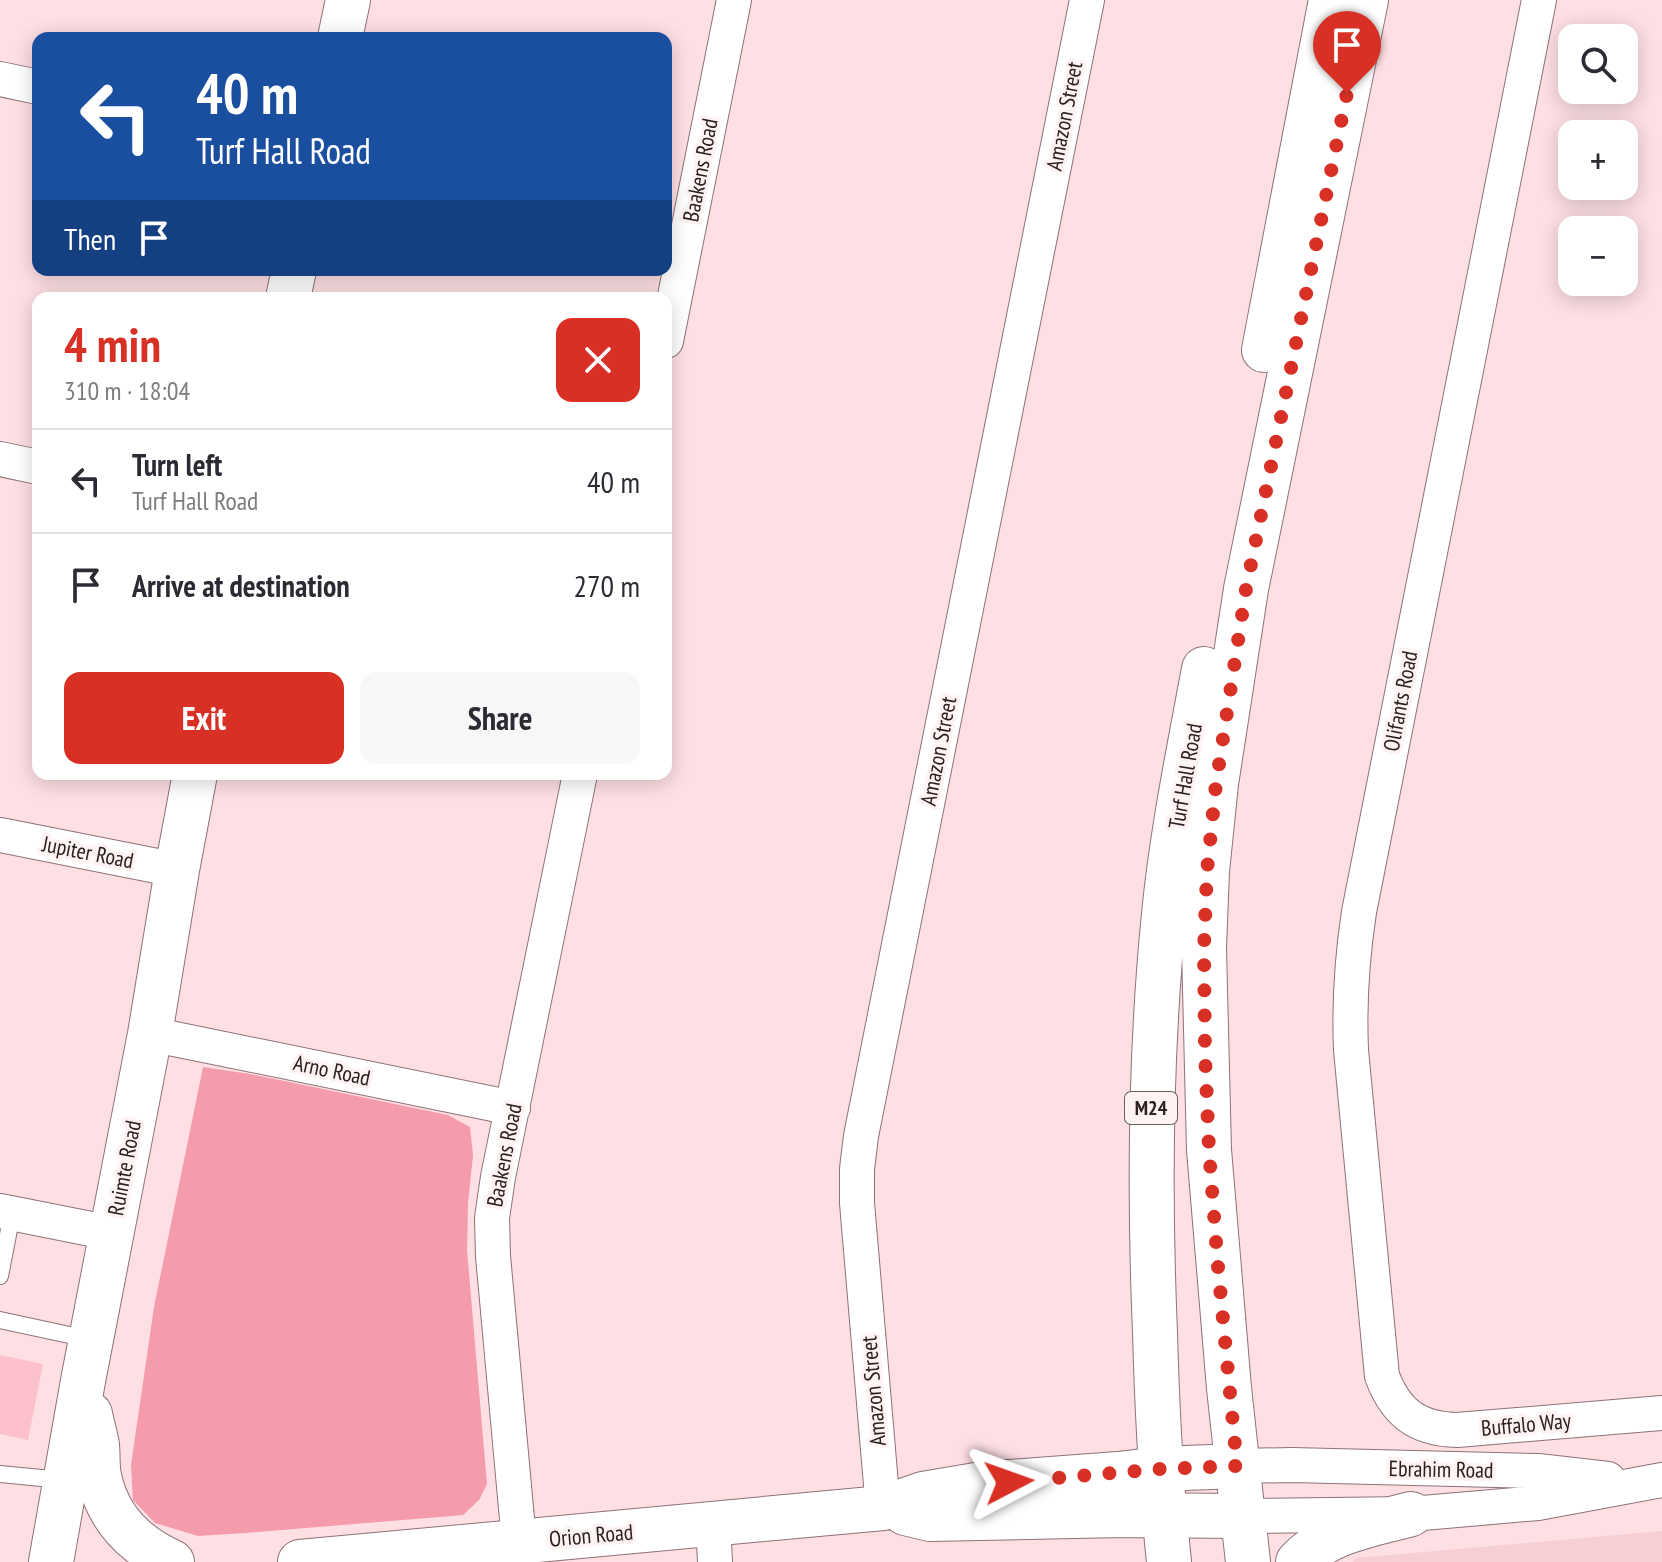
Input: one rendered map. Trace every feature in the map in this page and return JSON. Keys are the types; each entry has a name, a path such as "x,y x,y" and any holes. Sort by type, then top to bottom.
{"main road":[{"path":"341,32 348,0"},
{"name":"Turf Hall Road","path":"1169,1562 1160,1469 1150,1225 1153,1039 1164,911 1176,823 1331,0"},
{"name":"Turf Hall Road","path":"1248,1562 1218,1267 1207,1095 1204,948 1212,815 1246,589 1366,0"},
{"name":"Ruimte Road","path":"51,1562 150,1034 194,780"},
{"path":"87,1360 98,1474 105,1499 117,1520 133,1538 156,1555 172,1562"},
{"name":"Orion Road","path":"314,1561 519,1541 714,1542 883,1508 923,1494 982,1484 1160,1469 1237,1466"},
{"name":"Orion Road","path":"883,1508 930,1519 1243,1516"},
{"path":"1298,1562 1318,1544 1332,1537 1411,1514"}],"street":[{"name":"Baakens Road","path":"672,311 734,0"},
{"name":"Amazon Street","path":"883,1508 857,1203 857,1169 864,1120 1087,0"},
{"name":"Olifants Road","path":"1397,1406 1382,1376 1380,1360 1351,1050 1349,1001 1353,951 1364,880 1539,0"},
{"path":"0,79 32,86"},
{"path":"0,459 32,466"},
{"name":"Baakens Road","path":"519,1541 492,1218 579,780"},
{"name":"Jupiter Road","path":"0,835 177,870"},
{"name":"Arno Road","path":"150,1034 513,1108"},
{"path":"6,1212 111,1233"},
{"name":"Buffalo Way","path":"1397,1406 1424,1425 1448,1430 1662,1413"},
{"name":"Ebrahim Road","path":"1237,1466 1538,1471 1653,1481"},
{"name":"Ebrahim Road","path":"1243,1516 1411,1514 1538,1503 1653,1481"}],"lane":[{"path":"0,1276 6,1212"},
{"path":"0,1320 87,1360"},
{"path":"0,1474 66,1481"}],"shaded area":[{"path":"203,1067 448,1115 470,1127 473,1155 467,1250 487,1484 479,1500 463,1515 198,1536 155,1523 133,1500 131,1465 154,1307"},
{"path":"1662,1531 1662,1562 1353,1562 1356,1558"}],"building":[{"path":"0,1355 43,1364 28,1440 0,1434"}],"route":[{"path":"1009,1482 1237,1466 1209,1150 1204,948 1207,871 1216,784 1246,589 1347,93"}]}
